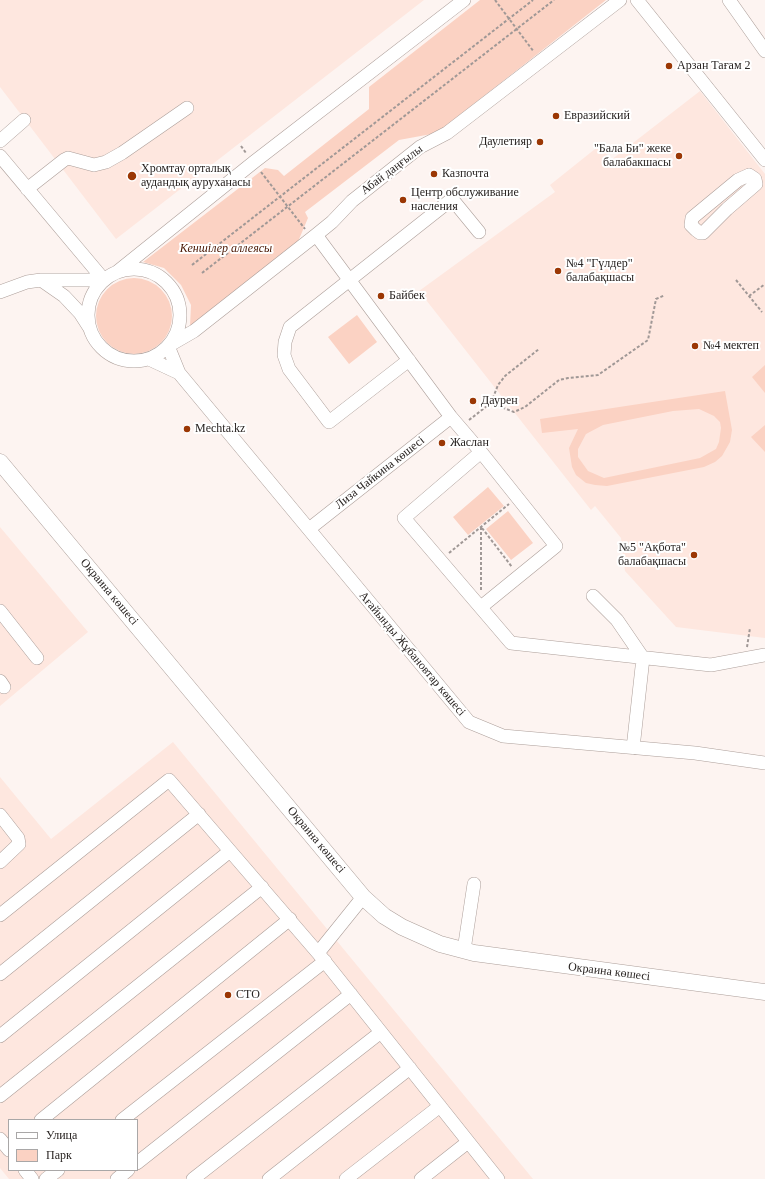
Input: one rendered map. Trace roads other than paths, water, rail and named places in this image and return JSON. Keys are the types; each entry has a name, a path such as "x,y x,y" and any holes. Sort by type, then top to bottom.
{"main road":[{"name":"Окраина көшесі","path":"0,462 363,897 384,916 402,927 440,944 501,958 765,992"}],"street":[{"path":"118,272 138,269 148,271 161,278 172,289 177,298 180,318 174,338 160,354 149,359 128,361 108,353 94,338 88,317 92,297 104,280 118,272 254,162 464,0"},
{"name":"Абай даңғылы","path":"168,346 194,331 314,237 332,222 352,201 420,147 447,133 620,0"},
{"path":"637,0 765,160"},
{"path":"730,0 765,51"},
{"path":"27,189 68,158 94,165 111,159 187,108"},
{"path":"0,141 24,120"},
{"path":"0,156 104,280"},
{"path":"749,176 760,176 756,184 727,209 703,233 700,233 691,225 692,218 738,180 749,176"},
{"path":"409,360 329,422 289,370 284,355 284,342 290,327 452,199 479,232"},
{"path":"314,237 350,280 451,417 556,546 481,607"},
{"path":"0,292 27,282 40,280 104,280"},
{"path":"40,280 64,296 80,313 90,328"},
{"path":"168,346 179,373"},
{"path":"149,359 179,373"},
{"name":"Ағайынды Жұбановтар көшесі","path":"179,373 469,722 503,736 696,754 765,763"},
{"name":"Лиза Чайкина көшесі","path":"310,529 451,417"},
{"path":"481,452 404,518 511,643 711,665 765,655"},
{"path":"593,596 617,620 644,658 633,748"},
{"path":"0,612 37,658"},
{"path":"0,915 169,780 322,957 498,1179"},
{"path":"0,974 199,814"},
{"path":"0,815 18,838 19,844 0,862"},
{"path":"0,1036 230,851"},
{"path":"464,950 474,884"},
{"path":"0,1096 262,887"},
{"path":"123,1119 322,957 363,897"},
{"path":"42,1119 290,920"},
{"path":"138,1162 351,994"},
{"path":"194,1179 382,1032"},
{"path":"269,1179 410,1068"},
{"path":"346,1179 440,1106"},
{"path":"421,1179 468,1142"},
{"path":"26,1171 32,1179"},
{"path":"46,1179 57,1171"},
{"path":"117,1179 127,1171"}],"place":[{"name":"Арзан Тағам 2","path":"669,66"},
{"name":"Евразийский","path":"556,116"},
{"name":"Даулетияр","path":"540,142"},
{"name":"\"Бала Би\" жеке балабакшасы","path":"679,156"},
{"name":"Казпочта","path":"434,174"},
{"name":"Хромтау орталық аудандық ауруханасы","path":"132,176"},
{"name":"Центр обслуживание насления","path":"403,200"},
{"name":"№4 \"Гүлдер\" балабақшасы","path":"558,271"},
{"name":"Байбек","path":"381,296"},
{"name":"№4 мектеп","path":"695,346"},
{"name":"Даурен","path":"473,401"},
{"name":"Mechta.kz","path":"187,429"},
{"name":"Жаслан","path":"442,443"},
{"name":"№5 \"Ақбота\" балабақшасы","path":"694,555"},
{"name":"СТО","path":"228,995"}],"park label":[{"name":"Кеншілер аллеясы","path":"226,249"}]}
